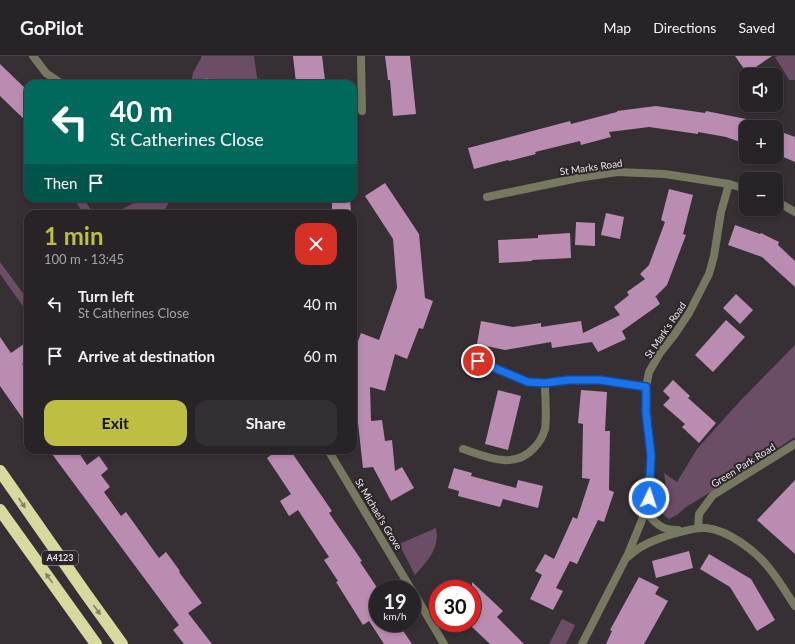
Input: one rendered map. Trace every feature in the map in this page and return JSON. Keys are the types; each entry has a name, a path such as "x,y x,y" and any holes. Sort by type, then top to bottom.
{"highway":[{"name":"A4123","path":"0,471 122,644"},
{"name":"A4123","path":"0,510 96,644"}],"street":[{"path":"33,56 46,73 56,80"},
{"path":"361,56 362,111"},
{"name":"St Marks Road","path":"487,196 617,172 665,174 739,187"},
{"name":"St Mark's Road","path":"582,644 624,561 645,511 649,498 651,467 646,413 646,387 649,372 660,353 689,313 709,274 714,256 721,212 729,184"},
{"path":"783,205 795,212"},
{"path":"478,361 528,382 545,383 568,380 600,380 646,387"},
{"path":"463,449 490,458 505,460 518,460 529,454 538,443 545,429 545,383"},
{"name":"Green Park Road","path":"698,528 699,514 713,495 795,444"},
{"name":"St Michael's Grove","path":"330,454 406,580"},
{"path":"645,511 661,527 670,531 688,530"},
{"path":"624,561 635,550 660,538 688,530 708,528 730,535 748,548 769,567 795,606"},
{"name":"St Michael's Grove","path":"421,605 444,644"}],"shaded area":[{"path":"202,56 254,56 257,80 192,80 193,73"},
{"path":"795,56 795,80 789,80 775,57"},
{"path":"76,202 86,202 91,210 81,210"},
{"path":"136,202 168,202 164,210 120,210"},
{"path":"0,262 24,295 24,308 0,274"},
{"path":"795,345 795,437 669,519 662,513 661,510 661,504 665,492 664,473 677,482 697,449 740,401"},
{"path":"436,528 437,535 435,548 415,575 399,544"},
{"path":"562,619 575,625 566,644 549,644"}],"building":[{"path":"293,56 322,56 325,80 296,80"},
{"path":"385,56 410,56 416,114 393,116 390,80 388,80"},
{"path":"735,56 772,56 754,68 743,68"},
{"path":"0,64 24,87 24,119 0,96"},
{"path":"656,106 705,113 706,111 746,120 739,120 739,142 726,137 698,132 698,134 649,127 609,132 611,137 581,145 580,141 535,152 536,154 474,169 468,148 570,121 571,124 617,111"},
{"path":"783,133 795,137 795,162 783,157"},
{"path":"385,183 419,234 425,298 433,301 423,329 419,328 407,359 395,354 385,391 370,387 371,421 382,420 385,441 392,440 395,471 402,467 414,488 391,501 373,467 363,468 357,414 357,344 361,333 379,340 397,288 393,239 365,196"},
{"path":"669,189 693,195 683,234 686,235 667,285 654,298 656,297 660,304 622,331 626,339 598,352 592,342 552,348 551,342 505,350 477,344 481,321 513,327 541,323 541,327 581,321 583,333 620,315 614,307 629,295 627,292 645,279 640,274 649,265 665,222 661,220"},
{"path":"332,202 350,202 351,210 332,210"},
{"path":"606,213 624,217 620,239 601,235"},
{"path":"576,222 595,223 595,246 575,245"},
{"path":"735,225 760,234 761,233 779,242 778,245 795,261 795,287 762,257 728,245"},
{"path":"570,233 571,258 499,263 498,240 538,238 538,235"},
{"path":"736,294 753,310 740,324 723,308"},
{"path":"726,320 745,337 713,372 695,355"},
{"path":"0,337 11,353 24,344 24,363 22,364 24,367 24,420 0,386"},
{"path":"673,380 690,396 688,398 716,423 699,443 682,427 685,424 663,405 670,398 663,391"},
{"path":"498,390 521,396 508,450 485,444"},
{"path":"581,390 607,392 605,431 610,431 609,490 614,492 604,522 598,520 577,564 570,561 556,588 563,591 553,610 530,599 542,575 535,571 545,554 554,559 573,517 577,519 590,479 582,478 583,424 578,423"},
{"path":"52,454 80,454 87,465 99,456 108,469 101,475 110,487 104,492 121,516 126,512 159,558 166,552 180,571 179,572 202,603 188,613 212,644 184,644 173,630 179,625"},
{"path":"272,454 293,454 332,511 329,513 362,561 360,562 372,580 369,580 369,621 363,625 336,582 338,581 324,560 329,557 298,510 289,516 280,501 291,494 267,458"},
{"path":"454,468 472,473 471,476 516,488 518,480 543,486 538,508 503,499 500,507 458,496 459,491 448,488"},
{"path":"795,480 795,554 757,520"},
{"path":"689,551 693,568 656,578 652,561"},
{"path":"709,554 751,579 775,620 757,631 730,587 700,569"},
{"path":"639,577 659,587 655,594 668,601 644,644 606,644 612,631 610,630"},
{"path":"481,590 503,611 497,617 524,644 490,644 477,632 481,632"},
{"path":"376,632 404,632 412,644 384,644"}],"route":[{"path":"478,361 528,382 545,383 568,380 600,380 646,387 646,413 651,455 649,498"}]}
